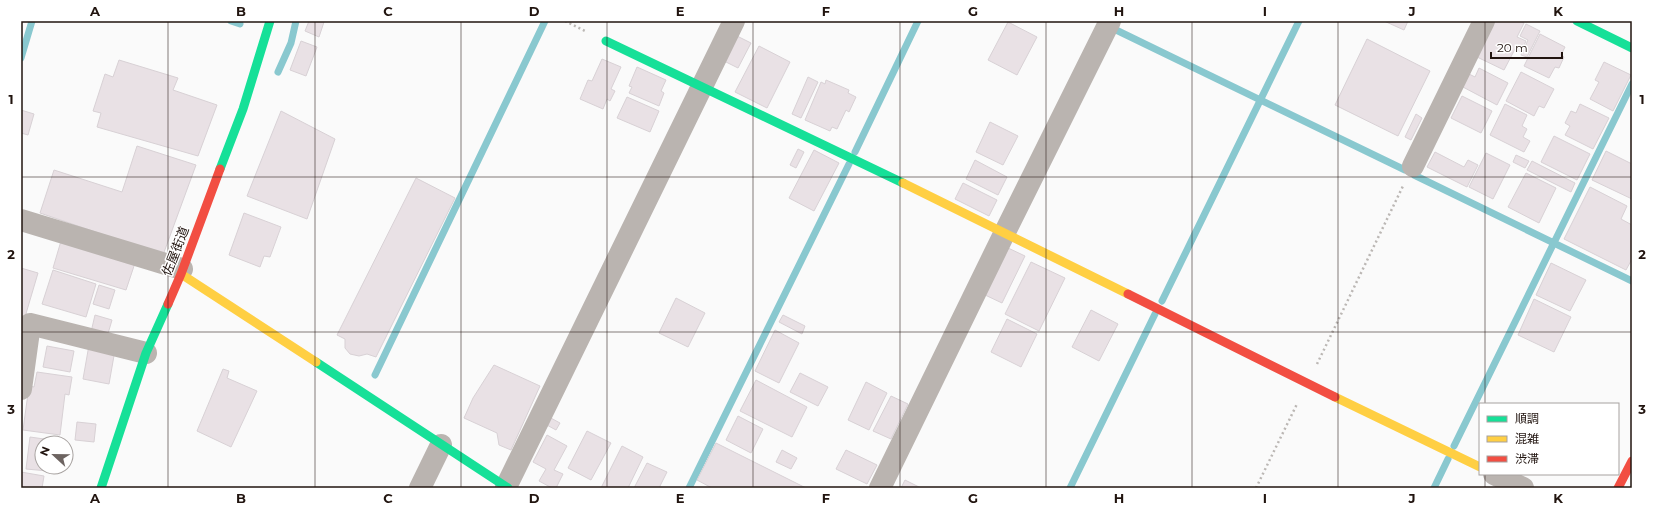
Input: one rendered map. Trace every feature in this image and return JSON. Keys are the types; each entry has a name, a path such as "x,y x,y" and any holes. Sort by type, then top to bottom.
{"street":[{"name":"佐屋街道","path":"101,488 146,353 182,272 243,109 270,21"},
{"path":"21,220 182,272 441,445 507,487 734,21"},
{"path":"880,488 1110,21"},
{"path":"1413,166 1484,21"},
{"path":"1577,21 1632,48"},
{"path":"606,41 1005,232 1307,383 1479,467"},
{"path":"21,389 30,324 146,353"},
{"path":"420,488 441,445"},
{"path":"1618,488 1632,461"},
{"path":"1496,475 1523,488"}],"path":[{"path":"1256,488 1413,166"}],"building":[{"path":"309,21 324,22 319,37 305,31"},
{"path":"1384,21 1408,21 1404,30"},
{"path":"1495,21 1520,21 1524,23 1517,37 1526,41 1521,52 1515,49 1504,70 1477,57"},
{"path":"1008,22 1037,37 1017,75 988,60"},
{"path":"1526,24 1540,31 1527,57 1521,55 1528,40 1520,36"},
{"path":"1540,34 1565,47 1561,55 1564,57 1559,68 1555,67 1549,78 1524,66"},
{"path":"737,36 751,43 738,68 724,61"},
{"path":"1367,39 1430,71 1398,136 1335,105"},
{"path":"301,41 317,47 306,76 290,70"},
{"path":"759,46 790,62 767,108 735,92"},
{"path":"602,59 621,67 611,89 615,91 610,101 607,99 603,109 580,99 588,80 592,81"},
{"path":"119,60 178,78 173,90 217,105 198,156 97,127 101,113 93,111 105,74 113,77"},
{"path":"1604,62 1631,75 1613,111 1590,99 1599,82 1595,80"},
{"path":"637,67 666,80 661,91 664,93 659,106 629,93 632,87 629,86"},
{"path":"1479,68 1508,83 1497,105 1461,86 1467,73 1475,77"},
{"path":"1521,72 1554,89 1544,108 1539,106 1534,116 1506,101"},
{"path":"808,77 818,82 801,118 792,114"},
{"path":"826,80 849,90 848,93 856,97 849,112 846,110 837,129 832,127 830,131 805,120 821,82 825,84"},
{"path":"1462,96 1492,111 1481,133 1451,118"},
{"path":"627,97 659,111 650,132 617,118"},
{"path":"1505,104 1527,115 1522,126 1527,129 1523,137 1530,141 1524,152 1490,135"},
{"path":"1580,104 1609,118 1593,149 1565,135 1570,126 1565,123 1571,111 1576,113"},
{"path":"21,110 34,114 28,135 21,133"},
{"path":"281,111 335,139 307,219 247,196"},
{"path":"1416,114 1422,118 1411,140 1405,137"},
{"path":"990,122 1018,136 1003,165 976,152"},
{"path":"1554,136 1590,154 1577,180 1541,162"},
{"path":"137,146 196,165 163,255 40,213 54,170 122,192"},
{"path":"798,149 804,152 796,168 790,165"},
{"path":"814,150 839,163 814,211 789,198"},
{"path":"1606,151 1632,164 1632,199 1592,180"},
{"path":"1435,152 1464,167 1468,160 1478,165 1467,187 1427,167"},
{"path":"1486,153 1510,165 1493,199 1469,187"},
{"path":"1516,155 1529,161 1525,168 1513,162"},
{"path":"975,160 1007,177 998,195 966,179"},
{"path":"1532,161 1575,183 1571,192 1527,170"},
{"path":"1526,173 1556,188 1539,223 1508,207"},
{"path":"416,178 455,198 376,357 367,354 359,356 350,354 345,348 345,339 337,335"},
{"path":"963,183 997,200 989,216 955,199"},
{"path":"1590,187 1627,206 1621,219 1632,225 1632,259 1626,270 1564,239"},
{"path":"244,213 281,227 270,257 264,256 260,267 229,255"},
{"path":"61,241 135,263 126,290 53,268"},
{"path":"1006,247 1025,256 1002,303 983,294"},
{"path":"1031,262 1065,278 1039,331 1005,314"},
{"path":"1551,263 1586,280 1570,311 1536,295"},
{"path":"21,268 38,273 25,317 21,316"},
{"path":"53,270 96,284 86,317 42,304"},
{"path":"99,285 115,290 109,309 93,304"},
{"path":"676,298 705,313 688,347 659,333"},
{"path":"1534,299 1571,317 1554,352 1518,335"},
{"path":"1091,310 1118,324 1099,361 1072,347"},
{"path":"95,315 112,320 107,337 91,332"},
{"path":"783,315 805,326 802,334 779,322"},
{"path":"1007,319 1037,334 1021,367 991,352"},
{"path":"775,330 799,343 779,383 755,371"},
{"path":"89,345 115,350 109,384 83,379"},
{"path":"47,346 74,351 70,372 43,367"},
{"path":"494,365 540,386 511,450 499,445 497,433 464,418 473,398"},
{"path":"223,369 229,371 227,378 257,391 231,447 197,431"},
{"path":"37,372 72,377 69,395 65,394 60,435 23,430 29,386 34,387"},
{"path":"800,373 828,387 818,406 790,392"},
{"path":"756,380 807,407 792,437 740,411"},
{"path":"866,382 887,393 869,430 848,420"},
{"path":"891,396 908,404 891,439 873,431"},
{"path":"738,416 763,429 751,453 726,440"},
{"path":"549,417 560,423 556,430 545,424"},
{"path":"77,422 96,424 94,442 75,440"},
{"path":"587,431 611,443 591,480 568,468"},
{"path":"547,435 567,446 554,470 563,474 556,488 552,488 539,481 546,469 533,462"},
{"path":"30,437 34,438 34,470 26,469"},
{"path":"716,443 806,488 712,488 697,480"},
{"path":"622,446 643,457 628,488 601,488"},
{"path":"782,450 797,458 791,469 776,462"},
{"path":"846,450 877,465 867,484 836,469"},
{"path":"647,463 667,472 659,488 634,488"},
{"path":"21,472 44,476 42,488 21,488"},
{"path":"905,480 921,488 901,488"}],"waterway":[{"path":"21,58 32,21"},
{"path":"231,21 240,24"},
{"path":"278,72 291,43 296,21"},
{"path":"375,375 545,21"},
{"path":"855,152 918,21"},
{"path":"1162,301 1299,21"},
{"path":"1114,29 1405,170"},
{"path":"1454,446 1632,84"},
{"path":"689,488 849,164"},
{"path":"1414,175 1632,281"},
{"path":"1070,488 1155,314"},
{"path":"1434,488 1448,459"}],"traffic: fast":[{"path":"220,169 243,109 270,21"},
{"path":"1577,21 1632,48"},
{"path":"606,41 903,183"},
{"path":"101,488 146,353 168,304"},
{"path":"316,362 508,488"}],"traffic: slow":[{"path":"903,183 1128,294"},
{"path":"181,274 316,362"},
{"path":"1335,397 1479,467"}],"traffic: jam":[{"path":"168,304 181,274 220,169"},
{"path":"1128,294 1335,397"},
{"path":"1618,488 1632,461"}]}
